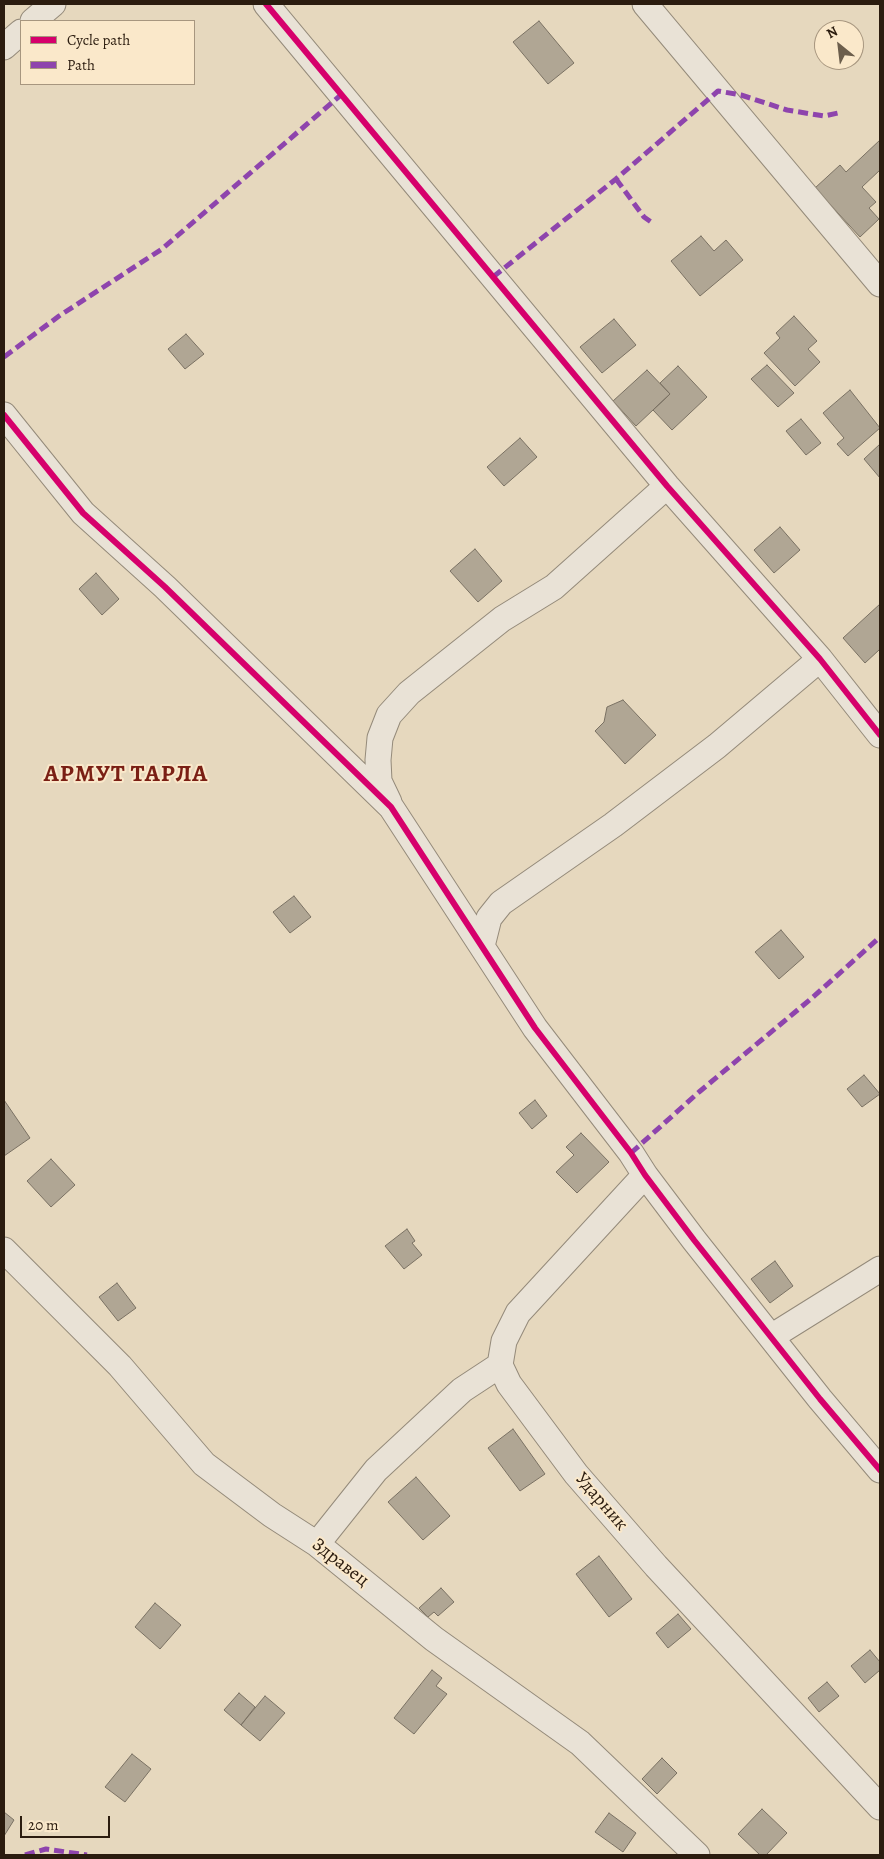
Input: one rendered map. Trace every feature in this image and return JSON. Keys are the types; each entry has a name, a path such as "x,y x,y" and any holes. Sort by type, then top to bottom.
{"street":[{"path":"35,20 53,4"},
{"path":"266,4 667,486 820,659 880,735"},
{"path":"645,4 880,284"},
{"path":"4,48 20,33"},
{"path":"4,415 83,513 165,587 391,807"},
{"path":"667,486 554,587 502,619 410,693 389,715 380,738 379,781 391,807 534,1028 770,1337 880,1470"},
{"path":"482,946 489,918 501,903 613,825 717,746 820,659"},
{"path":"318,1544 376,1470 462,1390 500,1365 504,1341 518,1313 645,1175"},
{"name":"Здравец","path":"4,1250 120,1366 204,1464 272,1516 318,1544 434,1639 580,1743 697,1855"},
{"path":"770,1337 880,1269"},
{"name":"Ударник","path":"500,1365 509,1384 576,1474 656,1566 880,1808"}],"building":[{"path":"539,21 574,63 548,84 513,42"},
{"path":"880,140 880,170 862,187 876,202 869,208 879,219 860,237 815,188 840,165 846,172"},
{"path":"701,236 714,251 726,240 743,260 700,296 671,261"},
{"path":"794,316 817,341 808,349 820,362 795,386 764,353 780,338 776,333"},
{"path":"614,319 636,345 602,373 580,347"},
{"path":"186,334 204,354 185,369 168,349"},
{"path":"767,365 794,393 778,407 751,379"},
{"path":"678,366 707,397 672,430 653,410 670,394 660,383"},
{"path":"647,370 670,394 636,426 613,401"},
{"path":"850,390 880,428 848,456 837,444 844,438 823,413"},
{"path":"801,419 821,443 806,455 786,431"},
{"path":"520,438 537,457 504,486 487,467"},
{"path":"880,444 880,478 864,459"},
{"path":"780,527 800,550 774,573 754,550"},
{"path":"475,549 502,581 478,602 450,571"},
{"path":"96,573 119,599 102,615 79,589"},
{"path":"880,604 880,651 865,663 843,638"},
{"path":"623,700 656,735 625,764 595,731 604,722 607,707"},
{"path":"294,896 311,917 290,933 273,912"},
{"path":"781,930 804,957 779,979 755,952"},
{"path":"864,1075 880,1094 862,1107 847,1089"},
{"path":"4,1100 30,1138 4,1156"},
{"path":"535,1100 547,1116 532,1129 519,1113"},
{"path":"581,1133 609,1162 577,1193 556,1172 574,1155 566,1147"},
{"path":"51,1159 75,1185 51,1207 27,1181"},
{"path":"407,1229 415,1241 412,1243 422,1255 404,1269 385,1246"},
{"path":"775,1261 793,1286 770,1303 751,1279"},
{"path":"117,1283 136,1308 118,1321 99,1297"},
{"path":"513,1429 545,1474 520,1491 488,1448"},
{"path":"416,1477 450,1516 423,1540 388,1502"},
{"path":"599,1556 632,1599 609,1617 576,1574"},
{"path":"441,1588 454,1602 438,1616 434,1612 428,1617 419,1608"},
{"path":"155,1603 181,1625 160,1649 135,1627"},
{"path":"678,1614 691,1629 668,1648 656,1633"},
{"path":"870,1650 880,1662 880,1670 865,1683 851,1666"},
{"path":"432,1670 442,1678 436,1686 447,1694 414,1734 394,1718"},
{"path":"827,1682 839,1696 819,1712 808,1698"},
{"path":"239,1693 255,1707 241,1725 224,1710"},
{"path":"265,1696 285,1713 260,1741 241,1725"},
{"path":"132,1754 151,1769 125,1802 105,1787"},
{"path":"662,1758 677,1773 657,1794 642,1779"},
{"path":"762,1809 787,1833 766,1855 760,1855 738,1834"},
{"path":"4,1812 14,1820 4,1836"},
{"path":"609,1813 636,1833 623,1852 595,1832"}],"marked path":[{"path":"493,277 616,179 718,91 741,95 787,110 824,116 838,113"},
{"path":"4,357 59,316 162,249 342,94"},
{"path":"616,179 644,217 654,224"},
{"path":"631,1153 699,1092 812,998 880,937"},
{"path":"25,1855 46,1849 87,1855"}],"cycle path":[{"path":"266,4 667,486 820,659 880,735"},
{"path":"4,415 83,513 165,587 391,807 535,1028 631,1153 645,1175 694,1240 820,1399 880,1470"}],"district":[{"name":"АРМУТ ТАРЛА","path":"126,775"}]}
